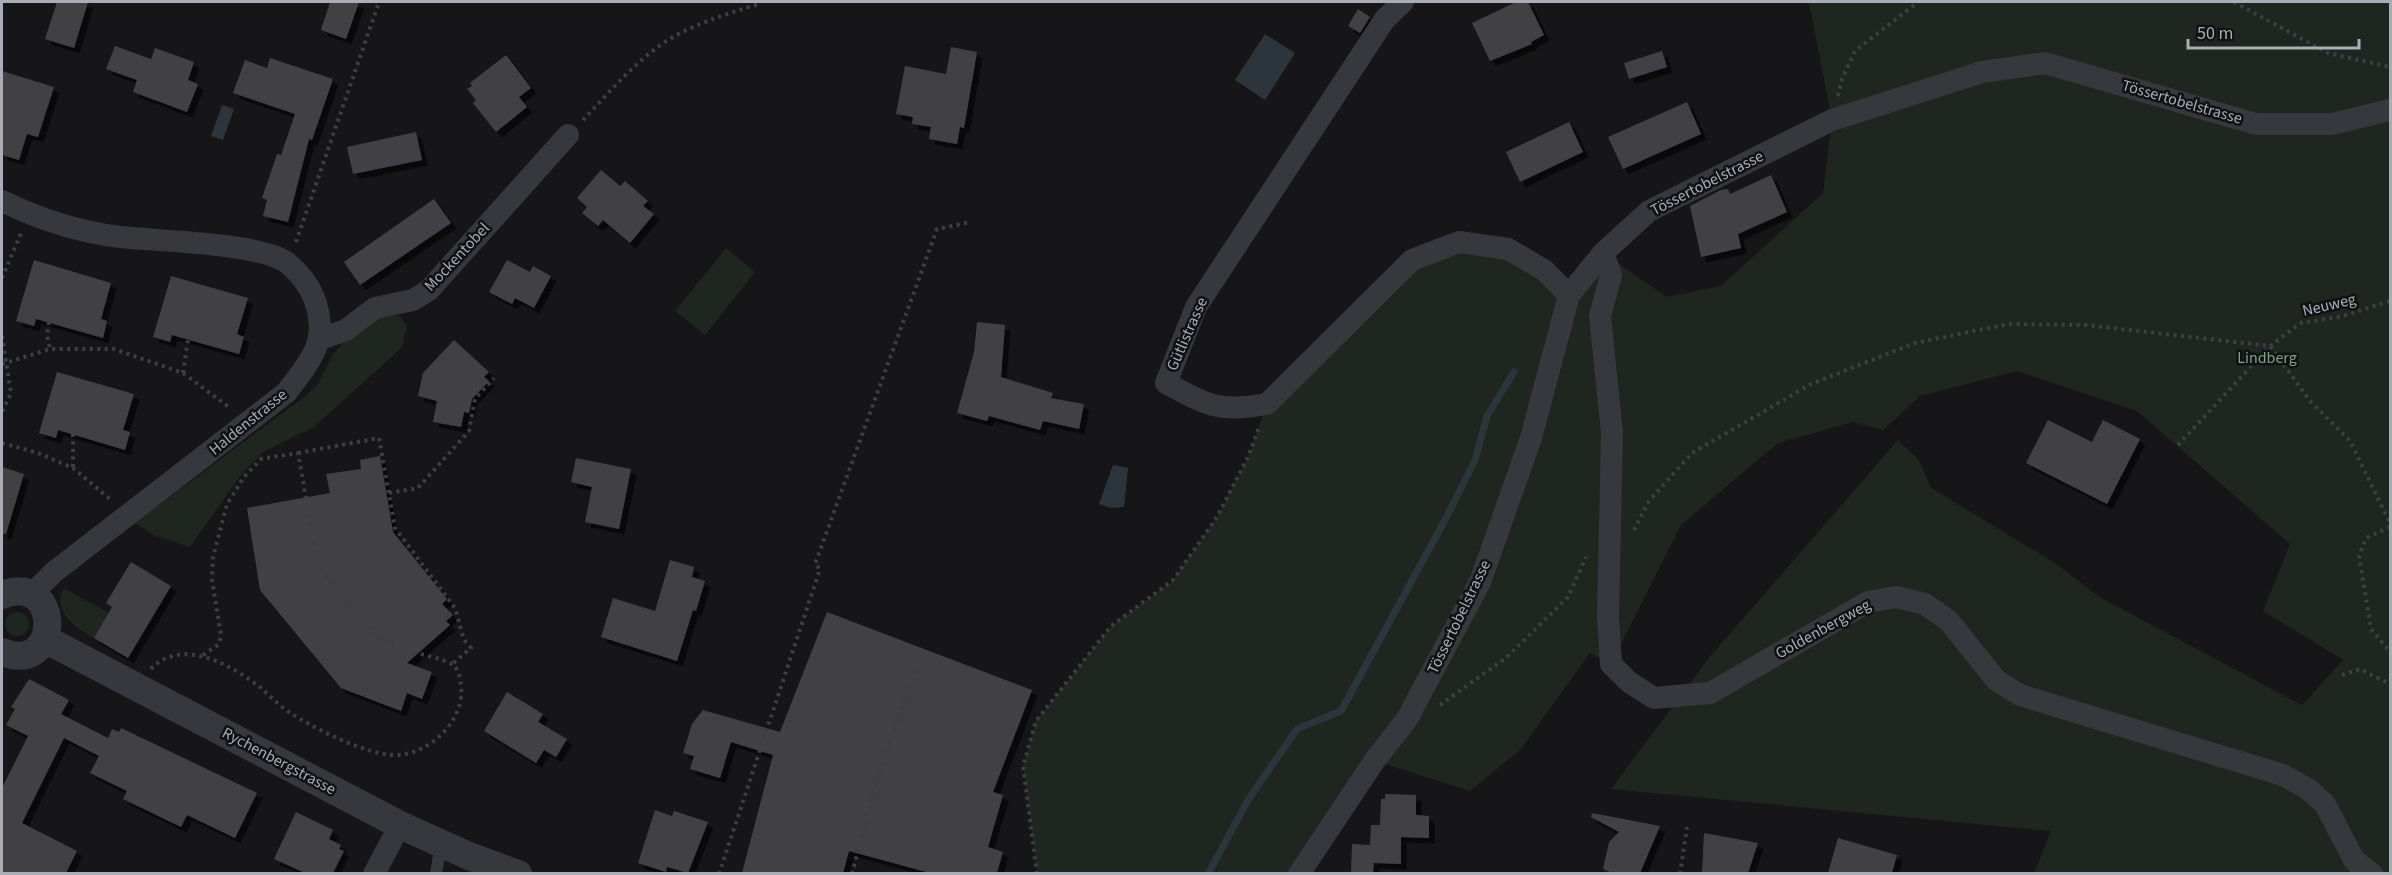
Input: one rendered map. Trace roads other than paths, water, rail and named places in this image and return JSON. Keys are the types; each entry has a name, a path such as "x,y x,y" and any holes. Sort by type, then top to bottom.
{"street":[{"name":"Gütlistrasse","path":"1403,2 1385,19 1196,307 1166,383 1202,402 1235,410 1266,404 1412,260 1459,242 1508,249 1544,270 1569,295"},
{"name":"Tössertobelstrasse","path":"1299,873 1375,760 1407,720 1480,582 1531,438 1569,295 1603,253 1649,211 1832,120 1982,72 2045,63 2256,124 2332,123 2391,110"},
{"name":"Mockentobel","path":"321,339 346,330 375,308 413,300 429,290 568,135"},
{"path":"2,201 65,226 118,236 250,251 285,261 309,286 319,312 321,339"},
{"name":"Goldenbergweg","path":"1603,253 1611,275 1600,316 1612,434 1609,640 1611,664 1629,682 1654,698 1710,693 1868,602 1896,597 1925,604 1949,621 1996,680 2019,695 2283,775 2308,789 2325,804 2354,860 2372,873"},
{"name":"Haldenstrasse","path":"31,595 54,572 287,392 307,365 321,339"},
{"path":"2,595 12,592 31,595 39,601 48,619 45,639 30,653 20,656 2,652"},
{"name":"Rychenbergstrasse","path":"45,639 400,825 518,873"},
{"path":"374,873 400,825"}],"lane":[{"path":"436,873 441,843"}],"waterway":[{"path":"1208,874 1248,800 1297,729 1341,711 1447,516 1475,460 1487,416 1514,372"}],"park label":[{"name":"Lindberg","path":"2267,358"}]}
